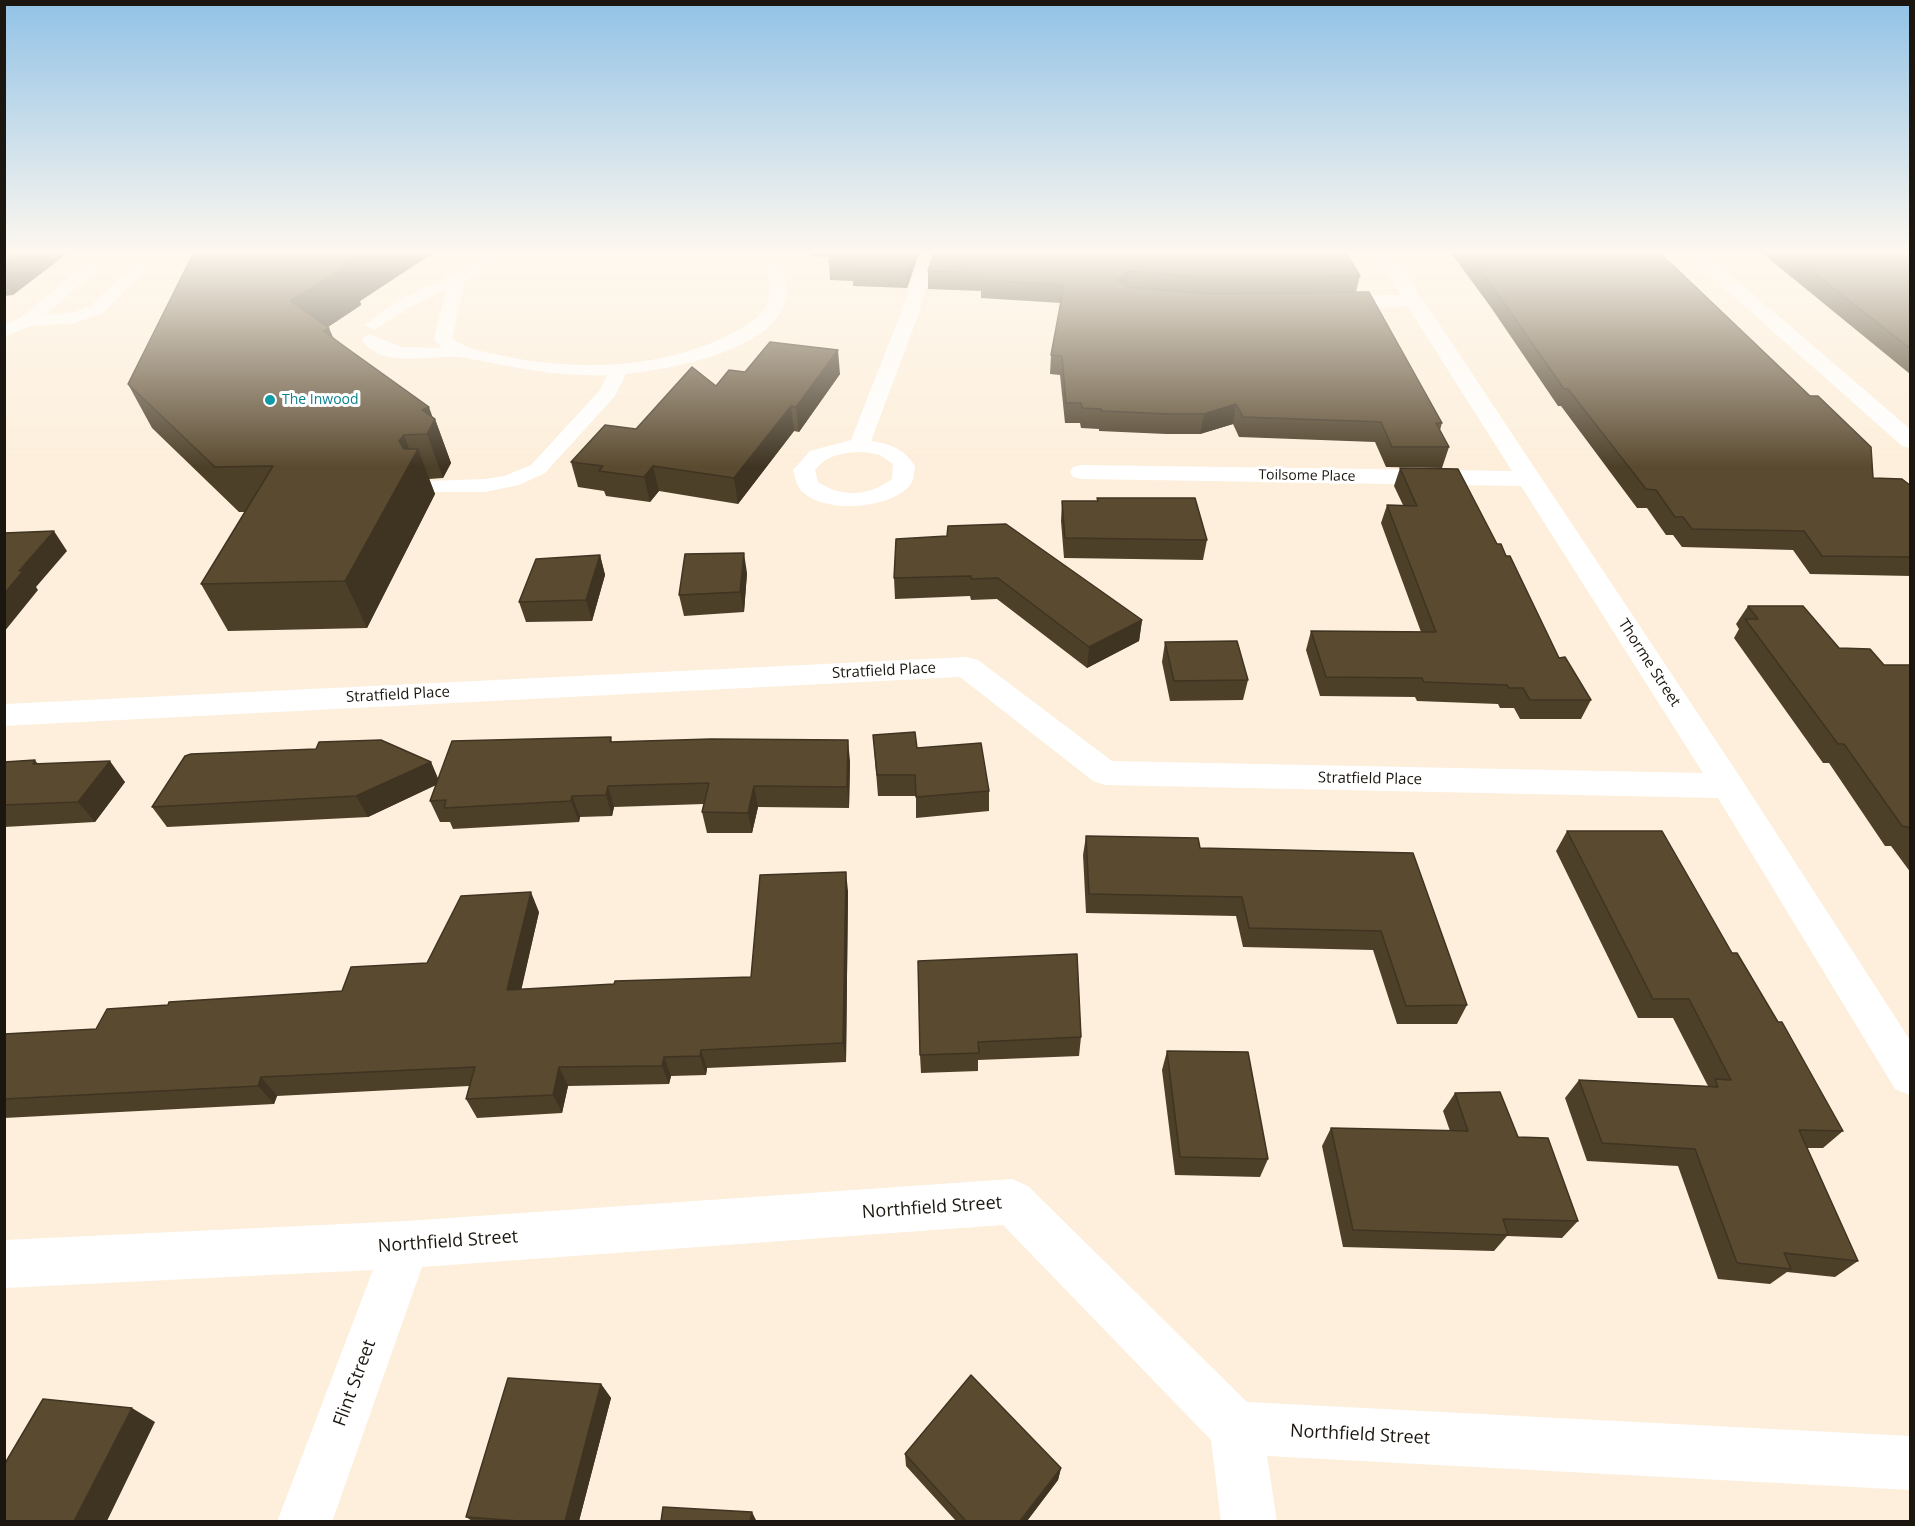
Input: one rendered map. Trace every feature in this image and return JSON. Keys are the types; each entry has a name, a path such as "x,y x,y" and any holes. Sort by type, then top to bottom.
{"street":[{"name":"Thorme Street","path":"1428,324 1531,479 1911,1076"},
{"path":"1776,324 1911,441"},
{"name":"Toilsome Place","path":"1082,472 1531,479"},
{"name":"Stratfield Place","path":"4,714 967,667 1104,773 1728,786"},
{"name":"Northfield Street","path":"4,1264 406,1245 1012,1202 1236,1428 1911,1463"},
{"name":"Flint Street","path":"304,1521 406,1245"},
{"path":"1236,1428 1249,1521"}],"lane":[{"path":"4,332 20,324"},
{"path":"377,324 372,332 377,347 391,350 464,352"},
{"path":"446,324 443,339 449,345 464,352 504,362 539,367 620,368 692,358 718,348 759,324"},
{"path":"859,446 905,324"},
{"path":"429,487 491,487 525,476 538,468 608,392 620,368"}],"building":[{"name":"The Inwood","path":"158,324 324,324 329,328 323,331 429,407 422,410 435,419 427,434 404,435 399,441 404,449 418,449 345,581 201,584 273,466 215,467 128,384"},
{"path":"1057,324 1387,324 1442,423 1436,423 1449,447 1392,447 1381,422 1243,417 1236,404 1204,414 1101,411 1101,409 1082,408 1081,403 1066,403 1062,356 1051,355"},
{"path":"1519,324 1735,324 1810,396 1818,396 1871,447 1873,478 1902,479 1911,486 1911,557 1822,556 1804,531 1692,529 1683,517 1675,517 1656,490 1646,489 1568,389 1564,389"},
{"path":"1879,324 1911,324 1911,349"},
{"path":"770,342 838,350 796,407 791,406 734,478 653,466 644,477 599,471 603,466 571,462 605,425 636,429 692,367 716,386 729,370 745,372"},
{"path":"1400,468 1458,469 1497,544 1501,544 1506,556 1510,556 1559,658 1565,657 1591,700 1530,700 1523,688 1509,688 1507,685 1424,682 1422,678 1326,677 1311,631 1436,632 1387,505 1417,506"},
{"path":"1097,498 1195,498 1207,540 1065,538 1062,501 1098,501"},
{"path":"1006,524 1142,620 1089,647 998,578 971,579 971,576 894,578 896,539 947,536 948,526"},
{"path":"54,531 19,571 24,570 4,594 4,533"},
{"path":"744,553 740,592 679,595 685,554"},
{"path":"600,555 586,600 519,602 536,559"},
{"path":"1748,606 1803,606 1839,648 1870,649 1884,665 1911,665 1911,830 1902,826 1844,744 1838,744 1745,619 1758,619"},
{"path":"1237,641 1248,680 1174,681 1165,642"},
{"path":"915,732 917,748 981,743 989,791 916,797 915,775 877,775 873,735"},
{"path":"611,737 610,742 711,739 848,740 847,787 754,786 748,813 702,812 709,783 608,786 606,795 572,796 571,801 444,808 446,800 430,801 452,741"},
{"path":"381,740 431,762 356,796 152,807 185,756 191,754 316,749 319,742"},
{"path":"35,760 33,764 110,761 78,802 4,805 4,762"},
{"path":"1567,831 1662,831 1732,953 1737,953 1778,1022 1782,1022 1843,1131 1799,1130 1858,1261 1784,1253 1791,1269 1737,1263 1695,1149 1602,1143 1579,1080 1718,1087 1715,1079 1731,1080 1689,999 1653,999"},
{"path":"1086,836 1198,838 1200,848 1413,853 1467,1005 1406,1006 1381,931 1249,928 1242,897 1089,894"},
{"path":"846,872 843,1043 701,1050 700,1056 664,1057 662,1066 559,1067 553,1095 466,1099 475,1067 261,1077 258,1086 4,1099 4,1034 96,1029 107,1009 168,1005 169,1002 342,991 351,967 427,963 461,896 531,892 507,990 614,984 615,981 751,977 760,875"},
{"path":"1077,954 1081,1037 978,1042 979,1053 920,1055 918,961"},
{"path":"1167,1051 1248,1052 1268,1159 1180,1157"},
{"path":"1500,1092 1518,1137 1548,1138 1578,1221 1503,1219 1508,1235 1353,1230 1331,1128 1468,1131 1455,1093"},
{"path":"971,1375 1061,1468 1020,1521 966,1521 905,1454"},
{"path":"508,1378 601,1384 565,1521 519,1521 466,1517"},
{"path":"43,1399 132,1408 74,1521 4,1521 4,1465"},
{"path":"663,1507 752,1512 750,1521 661,1521"}],"place":[{"name":"The Inwood","path":"270,400"}]}
